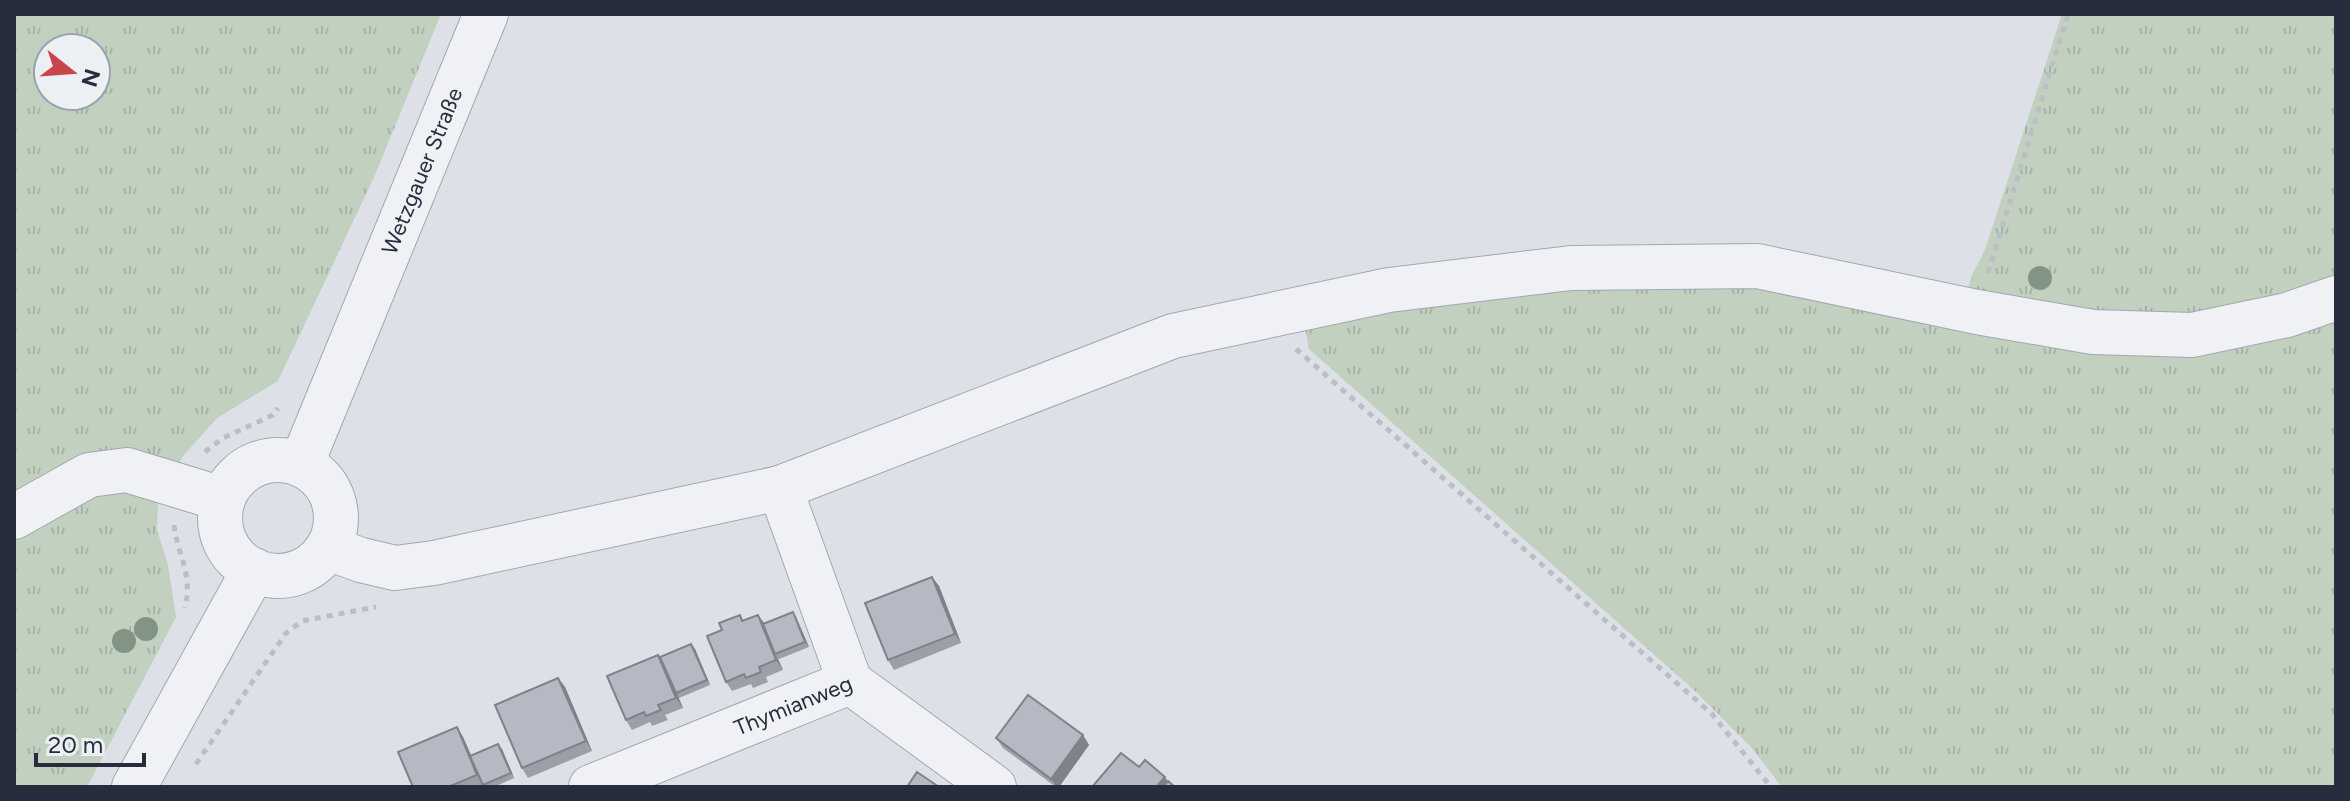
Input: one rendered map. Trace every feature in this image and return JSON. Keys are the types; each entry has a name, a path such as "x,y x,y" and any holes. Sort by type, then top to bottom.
{"street":[{"name":"Wetzgauer Straße","path":"301,465 486,14"},
{"path":"328,548 395,568 434,563 780,488 1173,336 1389,290 1571,268 1757,266 1977,312 2093,332 2192,335 2287,315 2336,298"},
{"path":"275,460 301,465 322,480 334,502 335,525 328,548 312,565 288,575 272,576 239,562 225,544 220,525 222,499 237,475 251,466 275,460"},
{"path":"14,517 89,475 127,470 222,499"},
{"name":"Thymianweg","path":"591,787 850,682 780,488"},
{"path":"134,787 254,570"},
{"path":"850,682 994,787"}],"path":[{"path":"1977,312 2068,14"},
{"path":"1277,314 1289,343 1712,714 1771,787"},
{"path":"184,611 189,592 173,515 181,486 201,456 223,438 273,415 280,405"},
{"path":"189,774 286,633 302,621 391,604"}],"green space":[{"path":"14,14 441,14 375,175 278,381 217,418 183,456 158,500 157,530 168,565 176,617 87,787 14,787"},
{"path":"2062,14 2336,14 2336,787 1782,787 1750,746 1694,690 1309,349 1305,328 1481,289 1732,281 1957,322 1972,275 1985,250"}],"building":[{"path":"932,577 955,634 888,660 865,603"},
{"path":"793,612 805,642 775,654 763,624"},
{"path":"740,615 742,621 758,615 776,660 759,667 761,672 746,678 744,674 726,682 707,636 722,630 719,623"},
{"path":"691,644 707,680 676,693 660,657"},
{"path":"658,655 676,698 658,705 661,710 646,716 644,712 626,720 607,676"},
{"path":"558,678 586,741 522,768 495,705"},
{"path":"1028,695 1083,735 1051,779 996,738"},
{"path":"457,727 477,775 448,787 413,787 398,752"},
{"path":"498,744 511,773 483,785 470,756"},
{"path":"1121,753 1139,767 1145,760 1165,777 1156,787 1092,787"},
{"path":"917,772 939,787 907,787"}]}
